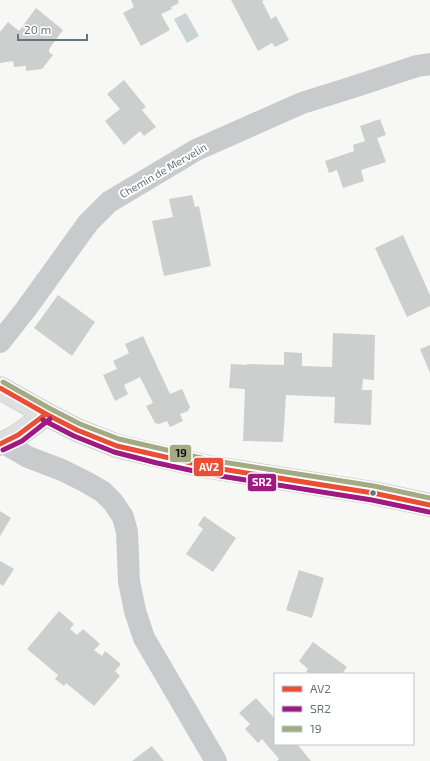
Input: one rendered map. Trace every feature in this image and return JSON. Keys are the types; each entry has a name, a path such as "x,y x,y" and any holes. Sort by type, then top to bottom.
{"street":[{"name":"Chemin de Mervelin","path":"0,342 26,309 88,222 109,202 196,150 302,102 417,66 430,64"},
{"path":"0,388 77,430 117,446 209,467 373,493 430,505"},
{"path":"2,444 22,432 46,414"},
{"path":"2,444 86,482 103,492 113,502 123,517 127,532 129,581 135,611 144,638 216,761"}],"shaded area":[{"path":"186,13 199,36 187,43 174,19"}],"building":[{"path":"131,0 178,0 179,3 171,7 172,9 161,14 170,30 141,46 123,13 134,7"},
{"path":"231,0 265,0 262,1 271,19 276,16 289,40 275,47 272,43 258,51"},
{"path":"36,8 63,30 49,49 49,52 53,55 42,69 26,71 26,66 14,67 13,61 0,63 0,32 8,22 19,31"},
{"path":"124,80 146,107 142,110 156,127 144,136 140,131 124,145 105,121 120,109 107,94"},
{"path":"380,119 386,135 377,138 386,162 361,170 364,181 343,188 337,170 329,173 325,161 354,151 353,145 365,141 360,126"},
{"path":"192,195 195,207 199,206 211,266 164,276 152,221 173,217 169,199"},
{"path":"403,235 430,295 430,306 407,317 375,248"},
{"path":"58,295 95,322 72,356 34,328"},
{"path":"333,333 375,335 374,380 363,379 362,390 372,390 371,425 334,423 335,397 286,395 283,442 243,441 245,389 229,388 231,364 284,365 284,352 302,353 302,366 332,367"},
{"path":"143,336 170,394 182,389 190,407 188,411 180,414 183,421 170,427 167,421 159,424 155,423 146,406 153,403 140,377 124,385 128,394 115,401 103,375 117,369 113,361 129,353 125,344"},
{"path":"430,345 430,373 420,349"},
{"path":"0,511 11,518 0,536"},
{"path":"204,516 236,538 213,572 186,554 203,529 198,525"},
{"path":"0,561 14,569 3,586 0,584"},
{"path":"299,570 324,578 312,618 286,610"},
{"path":"59,611 74,624 70,629 77,635 83,629 100,644 94,650 102,656 105,651 121,664 115,671 120,676 94,706 66,683 64,686 55,679 58,675 27,649"},
{"path":"313,642 347,667 343,673 309,673 306,671 308,669 299,661"},
{"path":"256,698 274,718 274,745 298,745 311,761 277,761 279,759 262,739 258,743 245,729 250,724 239,713"},
{"path":"152,746 164,761 132,761 145,751"}],"transit line":[{"name":"19","path":"3,382 80,424 119,439 210,460 374,486 430,498"},
{"name":"AV2","path":"0,388 77,430 117,446 209,467 373,493 430,505"},
{"name":"AV2","path":"0,444 18,435 46,414"},
{"name":"SR2","path":"3,450 22,441 50,419"},
{"name":"SR2","path":"43,420 74,436 114,452 157,463 208,474 372,500 429,512"}]}
